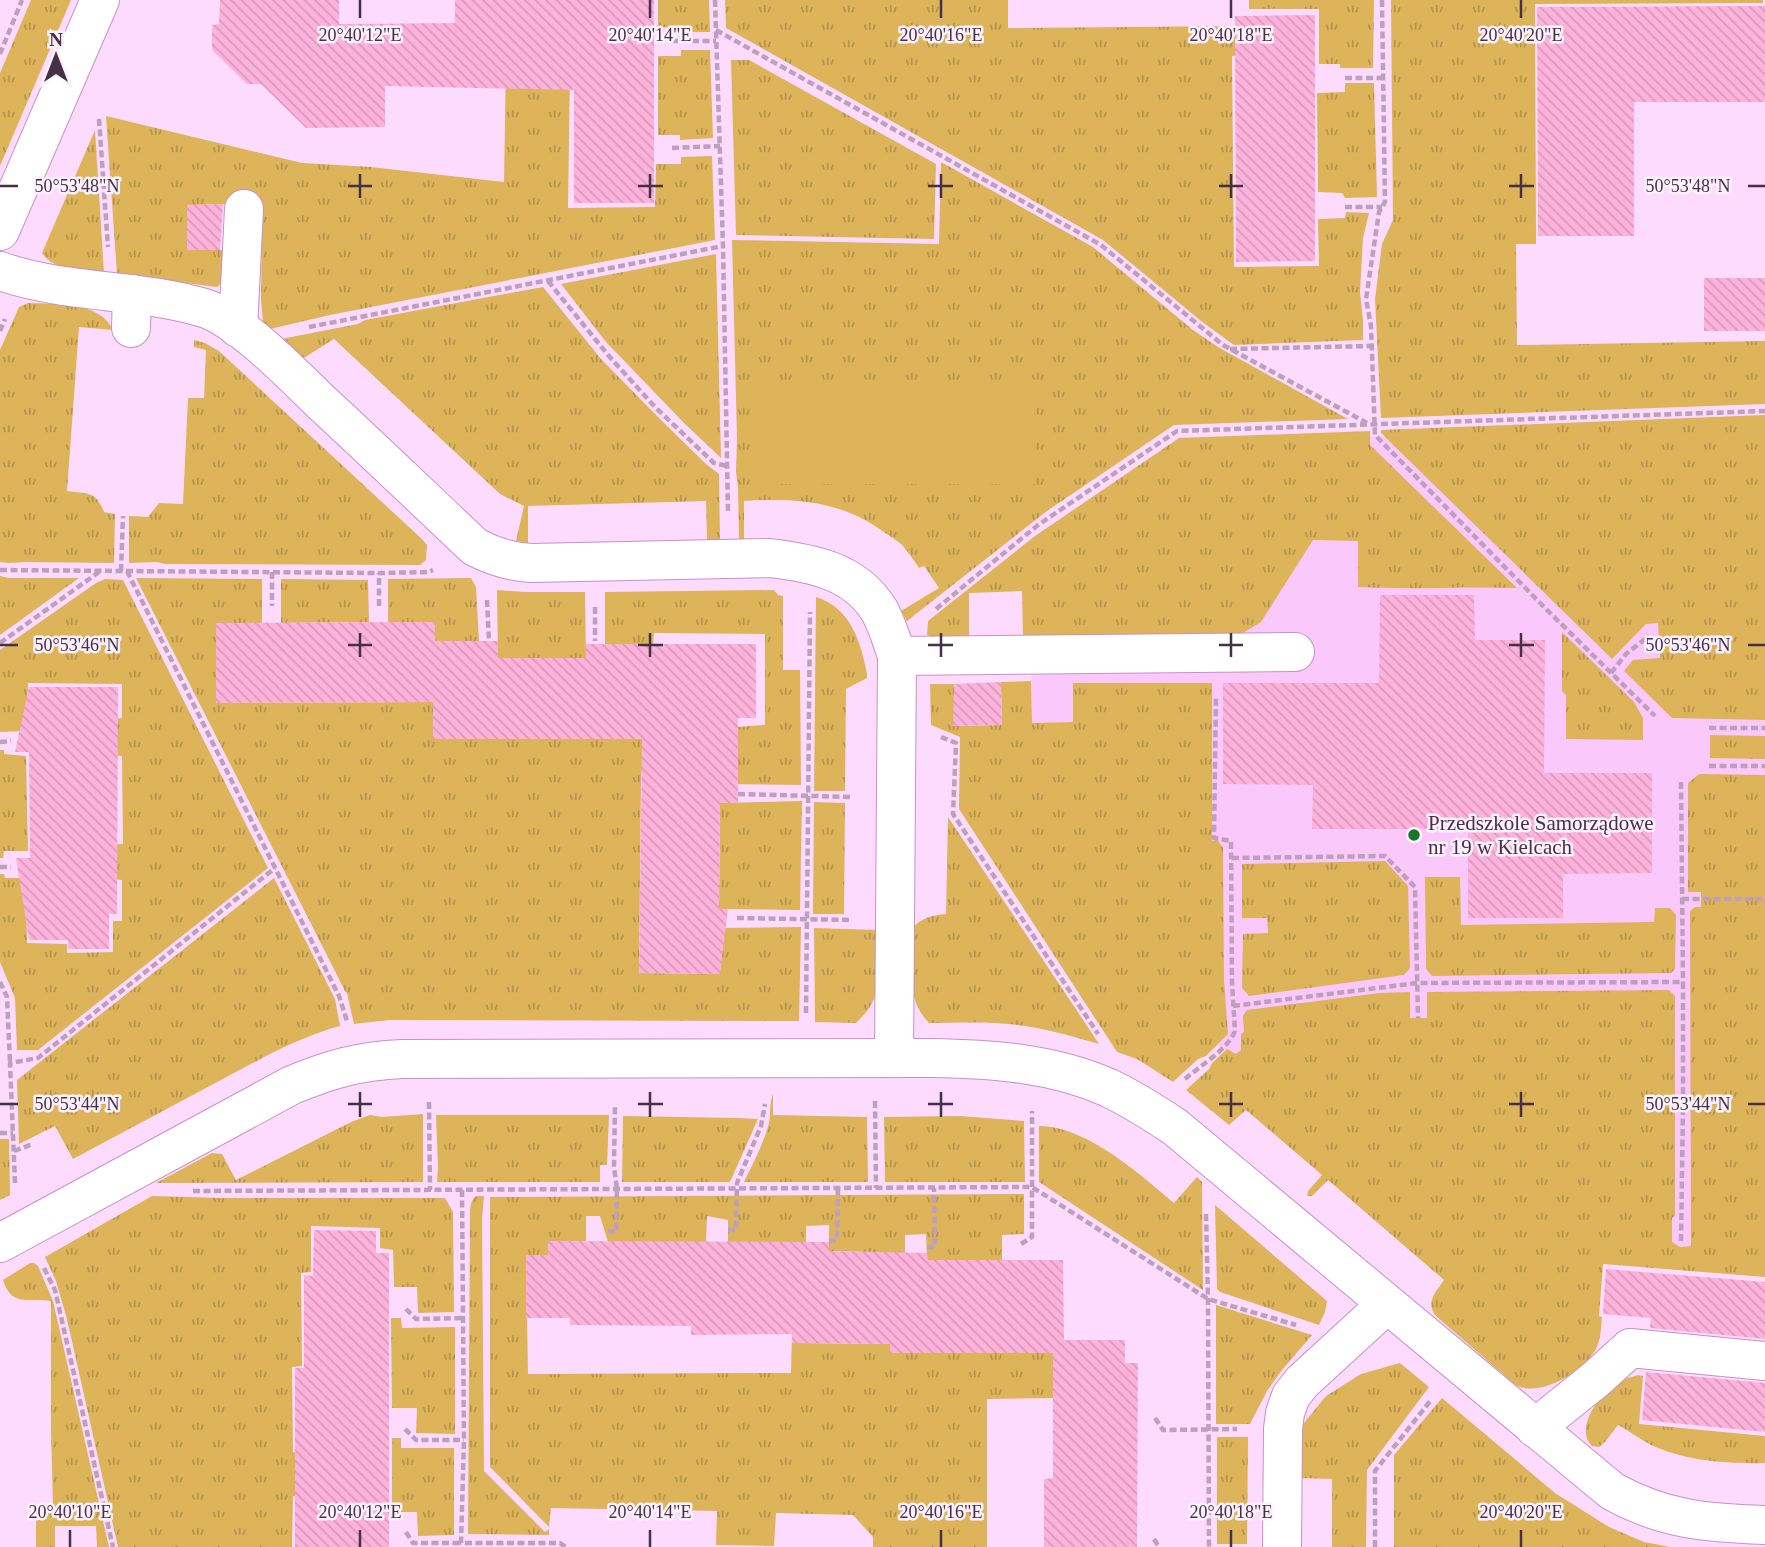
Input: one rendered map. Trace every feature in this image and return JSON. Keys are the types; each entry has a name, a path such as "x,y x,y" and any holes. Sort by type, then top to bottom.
{"street":[{"path":"0,231 100,0"},
{"path":"238,328 243,209"},
{"path":"0,271 131,311 206,309 230,321 284,367 475,547 494,557 533,563 770,558 827,568 866,592 879,611 897,656 894,1058"},
{"path":"897,656 1295,652"},
{"path":"0,1243 292,1085 323,1072 360,1063 427,1059 894,1058 984,1059 1031,1065 1073,1074 1109,1088 1175,1127 1612,1491 1653,1510 1685,1519 1765,1525"},
{"path":"1282,1547 1283,1429 1287,1405 1296,1389 1387,1304"},
{"path":"1535,1428 1630,1349 1765,1361"}],"path":[{"path":"0,54 22,0"},
{"path":"715,0 728,512"},
{"path":"1382,0 1385,202 1378,212 1366,299 1371,326 1372,425 1375,435 1548,611 1656,716"},
{"path":"716,30 1101,244 1230,349 1372,425"},
{"path":"671,41 716,41"},
{"path":"1345,78 1383,78"},
{"path":"99,114 107,216"},
{"path":"672,148 720,146"},
{"path":"1345,207 1382,206"},
{"path":"313,326 723,246"},
{"path":"548,281 608,355 655,407 714,463 727,466"},
{"path":"1230,349 1371,346"},
{"path":"935,610 1038,526 1177,431 1765,411"},
{"path":"123,516 124,571 339,996 346,1020"},
{"path":"0,570 379,573 428,572 437,568"},
{"path":"0,643 101,571"},
{"path":"272,572 272,606"},
{"path":"379,573 379,606"},
{"path":"488,625 489,641"},
{"path":"595,634 595,641"},
{"path":"1611,673 1626,654 1649,636"},
{"path":"1186,1077 1223,1048 1235,1031 1231,841 1214,838 1216,718"},
{"path":"1709,728 1765,728"},
{"path":"933,733 956,743 953,814 1097,1034"},
{"path":"0,741 12,741"},
{"path":"1709,766 1765,766"},
{"path":"1681,782 1681,1241"},
{"path":"738,794 846,796"},
{"path":"1232,859 1385,856 1415,887 1418,1018"},
{"path":"0,867 12,867"},
{"path":"10,1063 38,1058 275,868"},
{"path":"1682,899 1765,899"},
{"path":"737,918 895,921"},
{"path":"0,982 8,1006 15,1186"},
{"path":"1233,1006 1417,983 1683,982"},
{"path":"0,1007 8,1006"},
{"path":"427,1059 430,1190"},
{"path":"1021,1244 1031,1237 1031,1125"},
{"path":"0,1133 13,1133"},
{"path":"729,1230 736,1230 737,1183 755,1143"},
{"path":"14,1151 33,1144"},
{"path":"608,1231 616,1232 615,1145"},
{"path":"875,1154 876,1188"},
{"path":"192,1191 1031,1187 1208,1299 1348,1340"},
{"path":"829,1241 837,1240 838,1188"},
{"path":"927,1247 935,1247 934,1188"},
{"path":"461,1543 464,1440 463,1190"},
{"path":"1206,1204 1209,1547"},
{"path":"44,1266 55,1290 113,1547"},
{"path":"405,1309 416,1319 463,1318"},
{"path":"1375,1547 1375,1471 1431,1400"},
{"path":"1155,1418 1163,1430 1283,1429"},
{"path":"405,1429 416,1440 464,1440"},
{"path":"405,1532 413,1543 560,1543 566,1547"},
{"path":"1154,1538 1159,1547"}],"shaded area":[{"name":"Przedszkole Samorządowe nr 19 w Kielcach","path":"1765,419 1765,1259 1665,1245 1227,1051 1061,947 1066,722 1031,723 1033,542 1321,439"}],"green space":[{"path":"31,0 71,0 0,166 0,73"},
{"path":"507,0 571,0 568,208 655,207 656,164 681,164 681,157 712,156 715,240 270,329 263,322 261,300 262,206 187,205 187,250 228,250 224,280 217,287 117,274 106,116 302,163 371,167 504,182"},
{"path":"658,0 709,0 710,32 681,32 680,28 658,27"},
{"path":"725,0 1008,0 1008,28 1242,26 1242,55 1232,56 1234,267 1319,266 1318,219 1345,218 1346,212 1369,213 1363,238 1360,292 1363,340 1234,345 1103,240 726,28"},
{"path":"1249,0 1374,0 1373,68 1340,68 1340,64 1319,64 1319,9 1249,9"},
{"path":"1391,0 1763,0 1763,3 1535,4 1536,244 1516,244 1517,345 1765,341 1765,404 1381,418 1375,299 1382,244 1393,220"},
{"path":"681,50 710,50 713,138 680,140 680,135 658,135 658,56 681,56"},
{"path":"731,60 749,60 936,164 934,239 736,235"},
{"path":"1345,83 1374,83 1377,197 1345,198 1342,193 1318,192 1317,93 1345,92"},
{"path":"95,130 104,273 62,267 54,264 42,253"},
{"path":"941,162 1093,247 1193,330 1218,347 1348,419 1174,425 1047,511 907,621 901,611 939,588 924,566 919,568 901,544 865,520 848,512 815,503 744,501 744,540 739,540 732,240 939,244"},
{"path":"716,254 721,458 606,342 561,284"},
{"path":"543,287 601,359 719,474 720,540 707,540 706,501 528,506 528,543 516,541 524,506 500,494 334,339 302,359 281,339 358,324 365,320"},
{"path":"28,303 63,304 87,309 107,321 113,330 79,327 67,491 90,494 98,500 104,512 115,514 114,563 0,562 0,350 19,307"},
{"path":"194,340 219,351 423,540 427,545 426,560 420,565 129,563 129,516 148,517 159,503 183,504 188,398 204,398 206,350 194,347"},
{"path":"1034,384 1035,484 753,484 751,385"},
{"path":"1765,415 1765,720 1672,718 1624,671 1633,660 1660,658 1658,623 1646,624 1612,659 1381,433 1381,430"},
{"path":"1370,431 1370,445 1517,588 1358,587 1358,541 1313,540 1261,622 1243,633 1228,637 1023,638 1022,591 969,593 969,636 927,635 928,621 1035,536 1179,438"},
{"path":"0,576 9,578 79,578 0,635"},
{"path":"136,578 262,579 262,623 216,623 217,703 433,702 433,739 651,739 641,774 639,973 719,974 719,928 801,927 799,1021 389,1020 354,1024 347,993"},
{"path":"471,578 476,587 479,641 435,658 388,623 388,579"},
{"path":"105,579 123,580 268,868 38,1050 17,1050 15,998 0,962 0,874 4,874 5,878 26,878 27,943 67,944 67,953 113,952 113,921 122,921 122,880 112,879 113,844 123,844 122,756 112,755 112,719 122,718 122,684 28,683 26,731 0,732 0,650"},
{"path":"281,579 368,580 369,622 281,623"},
{"path":"497,590 585,592 586,658 498,658"},
{"path":"774,590 783,596 783,670 800,670 801,785 721,784 722,728 765,725 765,634 654,633 652,658 605,658 605,592"},
{"path":"816,597 838,609 846,618 857,638 867,674 867,678 846,689 845,791 814,791"},
{"path":"1562,632 1634,702 1643,718 1643,740 1566,739 1566,695 1562,691"},
{"path":"1031,681 1032,723 1073,722 1073,683 1212,683 1212,841 1218,840 1223,847 1224,980 1228,1034 1206,1056 1198,1059 1173,1082 1137,1059 1117,1052 959,809 960,737 931,725 930,684 954,684 954,726 1002,725 1001,682"},
{"path":"1710,735 1765,736 1765,759 1710,758"},
{"path":"0,750 4,750 4,754 26,756 28,851 4,851 3,858 0,858"},
{"path":"1699,774 1765,775 1765,1277 1603,1264 1599,1316 1602,1317 1596,1349 1582,1365 1562,1380 1539,1388 1518,1386 1436,1316 1431,1306 1435,1293 1444,1280 1328,1180 1312,1196 1307,1196 1322,1175 1246,1110 1229,1125 1186,1090 1227,1049 1236,1054 1241,1050 1243,1016 1247,1010 1380,993 1410,992 1410,1018 1427,1018 1427,992 1669,990 1675,996 1675,1216 1672,1218 1672,1242 1680,1247 1691,1246 1690,911 1701,907 1701,892 1688,892 1688,783"},
{"path":"802,801 800,910 719,909 720,803"},
{"path":"814,802 845,803 844,914 813,914"},
{"path":"948,817 1099,1044 1020,1025 929,1023 921,1013 911,979 912,929 927,918 946,914"},
{"path":"1385,861 1408,886 1410,968 1404,975 1249,996 1242,988 1243,934 1268,933 1267,918 1242,918 1242,864"},
{"path":"1425,877 1460,877 1461,925 1654,922 1655,908 1670,908 1676,915 1675,969 1671,973 1432,976 1426,969"},
{"path":"274,878 335,999 340,1026 302,1039 266,1056 73,1159 55,1126 19,1144 17,1080"},
{"path":"814,928 878,930 876,995 868,1010 856,1023 815,1022"},
{"path":"773,1094 773,1115 867,1117 868,1182 744,1182 767,1130"},
{"path":"423,1114 423,1182 156,1183 212,1153 222,1154 236,1180 370,1115 382,1117"},
{"path":"436,1115 609,1115 607,1165 600,1165 600,1182 437,1182"},
{"path":"623,1116 758,1119 730,1182 622,1182"},
{"path":"960,1116 1024,1121 1025,1182 885,1182 884,1117"},
{"path":"1039,1126 1057,1128 1093,1143 1129,1166 1174,1203 1197,1177 1202,1182 1203,1290 1039,1182"},
{"path":"0,1139 9,1139 10,1195 0,1200"},
{"path":"1024,1194 1024,1234 1002,1235 1002,1260 927,1260 926,1234 905,1235 905,1260 867,1252 829,1251 829,1225 806,1226 806,1251 728,1242 728,1220 707,1216 706,1242 608,1242 600,1216 586,1216 586,1241 548,1241 548,1255 526,1256 528,1374 791,1373 792,1334 793,1343 890,1344 989,1353 1061,1353 1053,1385 1053,1398 987,1399 987,1547 873,1547 873,1537 853,1515 776,1513 774,1546 716,1545 717,1511 551,1508 549,1527 490,1467 490,1197"},
{"path":"152,1196 445,1198 453,1212 454,1312 418,1313 417,1287 394,1287 393,1250 380,1248 380,1228 311,1226 311,1272 301,1273 302,1366 292,1367 293,1452 302,1453 302,1496 293,1496 292,1547 118,1547 67,1319 56,1281 45,1257"},
{"path":"476,1196 484,1196 484,1471 545,1532 549,1529 549,1535 468,1534 470,1213 471,1202"},
{"path":"1215,1205 1327,1301 1319,1325 1217,1289"},
{"path":"30,1263 38,1266 53,1301 109,1547 97,1547 96,1526 55,1526 55,1547 36,1547 36,1510 53,1509 51,1301 16,1298 11,1295 3,1280"},
{"path":"1216,1305 1312,1335 1267,1391 1250,1424 1216,1424"},
{"path":"391,1318 401,1318 402,1328 455,1327 455,1434 416,1433 417,1408 392,1408"},
{"path":"1400,1363 1429,1387 1367,1470 1366,1547 1332,1547 1332,1479 1299,1478 1295,1434 1326,1396 1361,1374"},
{"path":"1638,1375 1643,1376 1639,1424 1765,1436 1765,1463 1722,1462 1678,1455 1651,1445 1618,1425 1599,1447 1592,1446 1586,1429 1593,1409 1614,1385"},
{"path":"1442,1398 1555,1493 1609,1527 1644,1542 1670,1547 1394,1547 1394,1455"},
{"path":"1217,1437 1248,1437 1247,1544 1217,1544"},
{"path":"392,1438 401,1438 401,1448 454,1448 454,1535 418,1536 417,1512 392,1512"}],"building":[{"path":"220,0 339,0 339,24 455,23 455,0 654,0 654,203 574,203 574,90 385,86 385,127 306,128 261,84 247,84 212,50 212,25 219,24"},
{"path":"1765,6 1765,102 1634,102 1634,236 1538,236 1537,7"},
{"path":"1315,15 1315,261 1236,262 1235,16"},
{"path":"223,204 220,250 187,250 187,205"},
{"path":"1704,278 1765,278 1765,331 1704,331"},
{"path":"1380,595 1474,595 1475,640 1545,640 1544,773 1652,773 1652,873 1563,874 1563,918 1468,918 1468,829 1312,829 1313,785 1223,784 1223,683 1379,683"},
{"path":"435,622 435,641 498,641 498,658 586,658 586,644 756,644 756,718 738,718 738,803 720,803 719,909 728,909 720,974 639,973 642,739 433,739 433,702 216,703 216,623"},
{"path":"1001,682 1002,725 953,726 954,684"},
{"path":"29,687 118,687 117,914 109,914 109,949 68,949 68,940 29,940 16,858 30,858 29,752 15,752"},
{"path":"314,1230 376,1231 376,1253 389,1253 389,1547 295,1547 295,1368 304,1368 304,1275 313,1276"},
{"path":"548,1241 829,1242 829,1251 927,1253 928,1260 1063,1260 1064,1340 1125,1340 1125,1363 1138,1363 1137,1547 1044,1547 1044,1479 1053,1478 1053,1353 890,1353 890,1344 792,1343 792,1334 691,1335 691,1326 570,1325 570,1318 526,1318 526,1255 548,1255"},
{"path":"1606,1269 1765,1282 1765,1339 1650,1328 1651,1318 1603,1314"},
{"path":"1646,1372 1765,1383 1765,1432 1642,1420"}],"place":[{"name":"Przedszkole Samorządowe nr 19 w Kielcach","path":"1414,835"}]}
